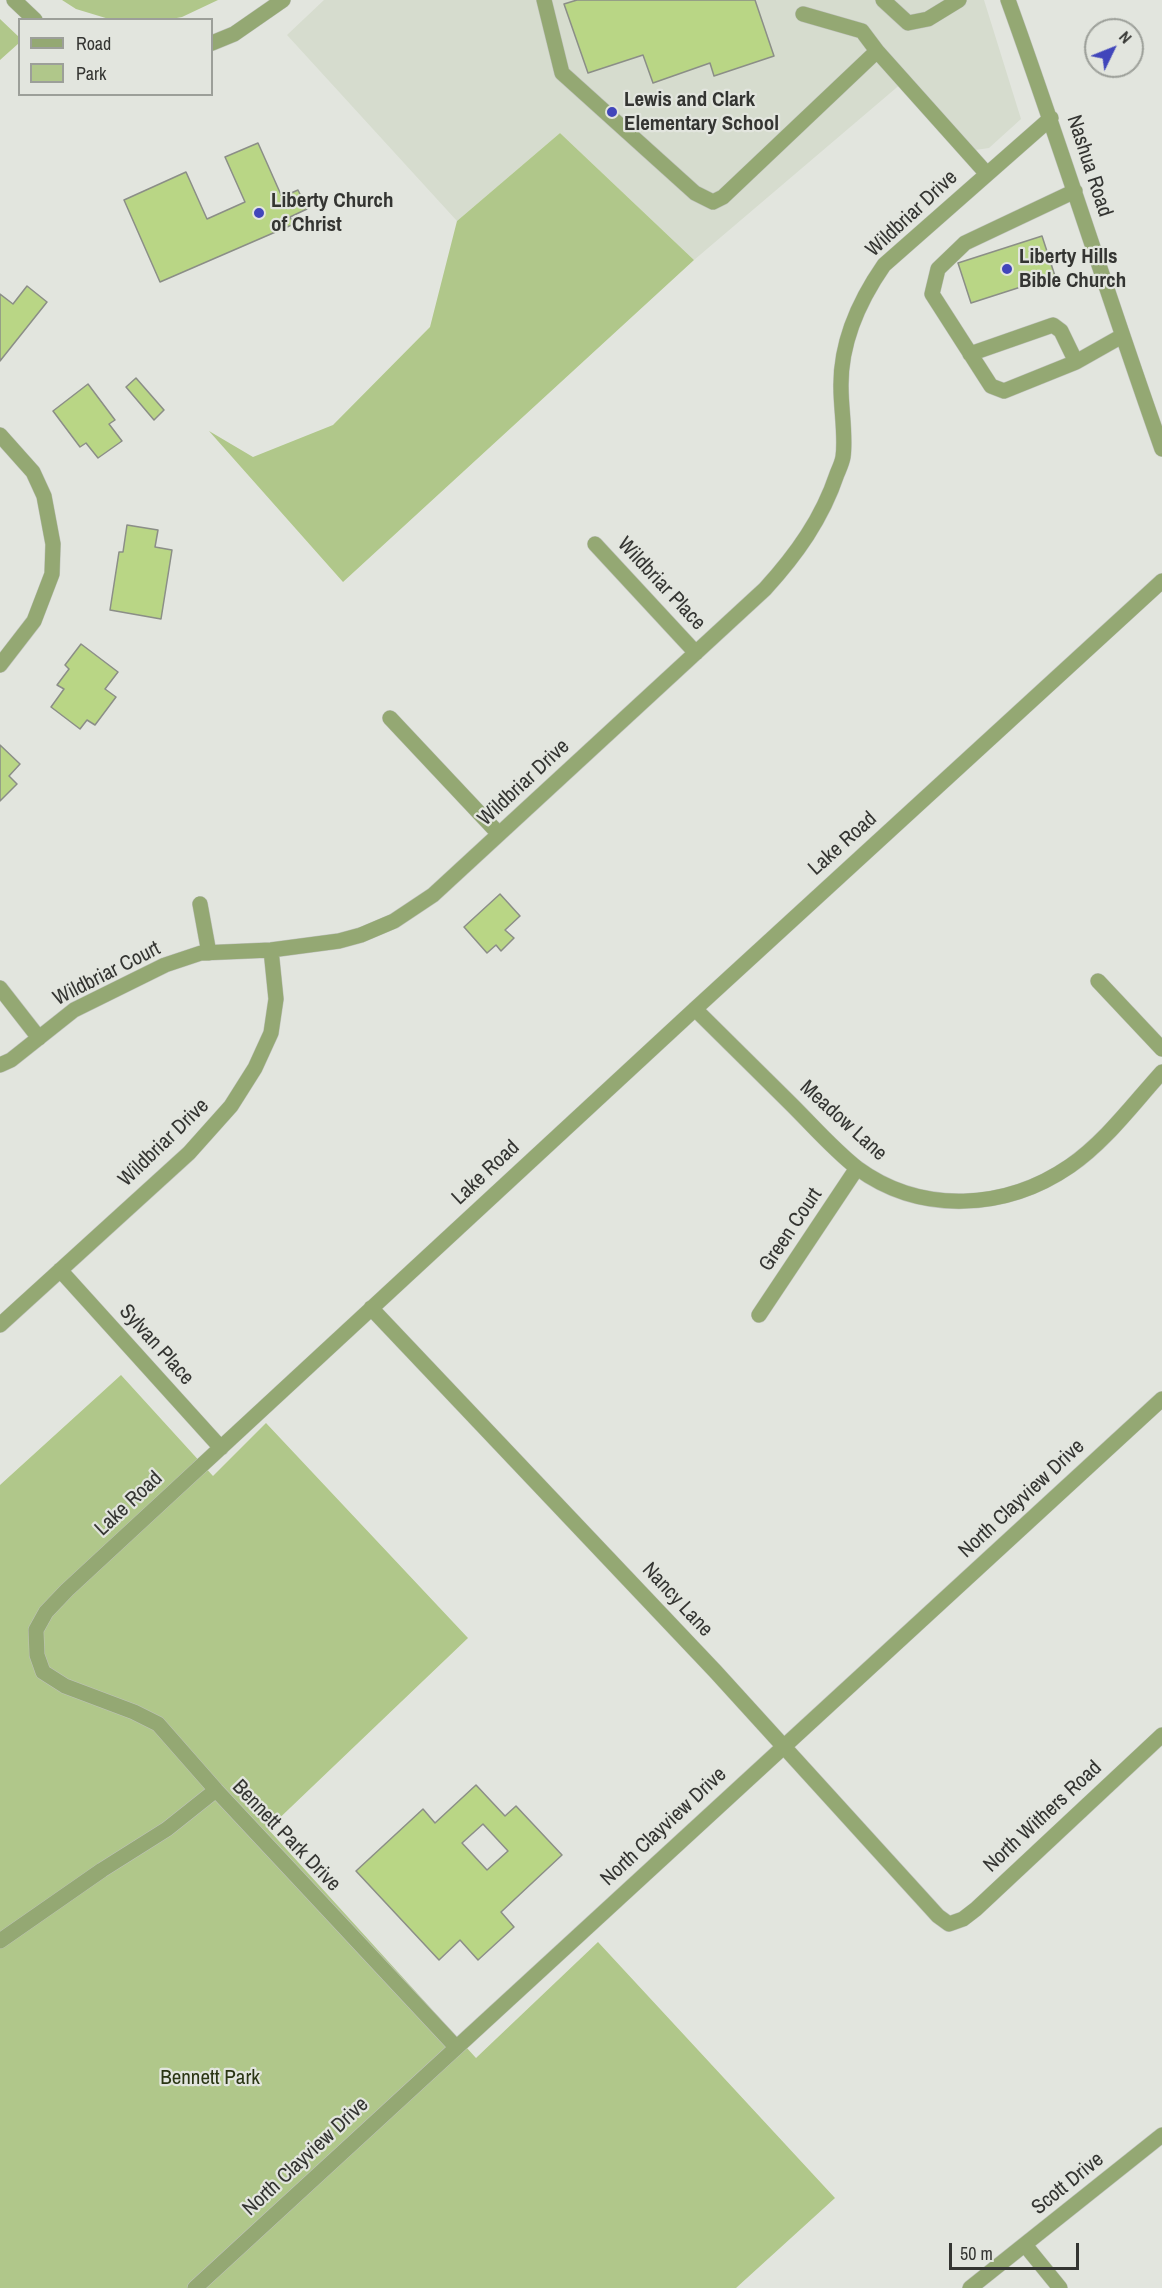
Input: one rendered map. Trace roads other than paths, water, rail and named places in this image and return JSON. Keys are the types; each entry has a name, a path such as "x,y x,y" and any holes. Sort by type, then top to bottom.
{"street":[{"path":"14,0 32,18"},
{"path":"213,43 234,34 283,0"},
{"path":"544,0 562,73 695,193 713,202 723,197 877,51"},
{"path":"883,0 908,23 928,20 959,0"},
{"name":"Nashua Road","path":"1008,0 1051,118 1122,336 1162,449"},
{"name":"Wildbriar Drive","path":"803,14 862,31 877,51 987,174"},
{"name":"Wildbriar Drive","path":"0,1324 202,1140 244,1088 271,1033 276,999 271,950 339,941 361,935 393,921 433,896 765,589 786,566 823,509 843,457 841,385 847,342 861,302 872,283 884,265 1051,118"},
{"path":"1075,191 965,243 938,269 932,294 991,386 1004,391 1076,362 1122,336"},
{"path":"970,354 1053,326 1061,331 1076,362"},
{"path":"0,435 33,472 44,496 53,544 52,574 34,621 0,664"},
{"name":"Wildbriar Place","path":"595,544 696,653"},
{"name":"Lake Road","path":"216,1790 158,1725 134,1712 65,1686 43,1672 35,1642 36,1630 46,1612 371,1308 1162,581"},
{"path":"390,718 499,834"},
{"path":"200,904 209,953"},
{"name":"Wildbriar Court","path":"0,1065 11,1060 74,1010 165,965 201,954 271,950"},
{"path":"1098,981 1162,1049"},
{"path":"0,988 39,1038"},
{"name":"Meadow Lane","path":"695,1009 857,1168 897,1191 919,1198 965,1203 1011,1195 1036,1185 1071,1165 1093,1148 1162,1072"},
{"name":"Green Court","path":"759,1315 857,1168"},
{"name":"Sylvan Place","path":"60,1270 221,1448"},
{"name":"Nancy Lane","path":"371,1308 783,1746 938,1916 949,1924"},
{"name":"North Clayview Drive","path":"195,2288 1162,1399"},
{"name":"North Withers Road","path":"949,1924 963,1919 976,1910 1162,1735"},
{"name":"Bennett Park Drive","path":"0,1941 102,1870 167,1829 216,1790 456,2047"},
{"name":"Scott Drive","path":"970,2288 1162,2135"},
{"path":"1025,2245 1060,2288"}],"place":[{"name":"Lewis and Clark Elementary School","path":"612,112"},
{"name":"Liberty Church of Christ","path":"259,213"},
{"name":"Liberty Hills Bible Church","path":"1007,269"}],"park label":[{"name":"Bennett Park","path":"210,2078"}]}
